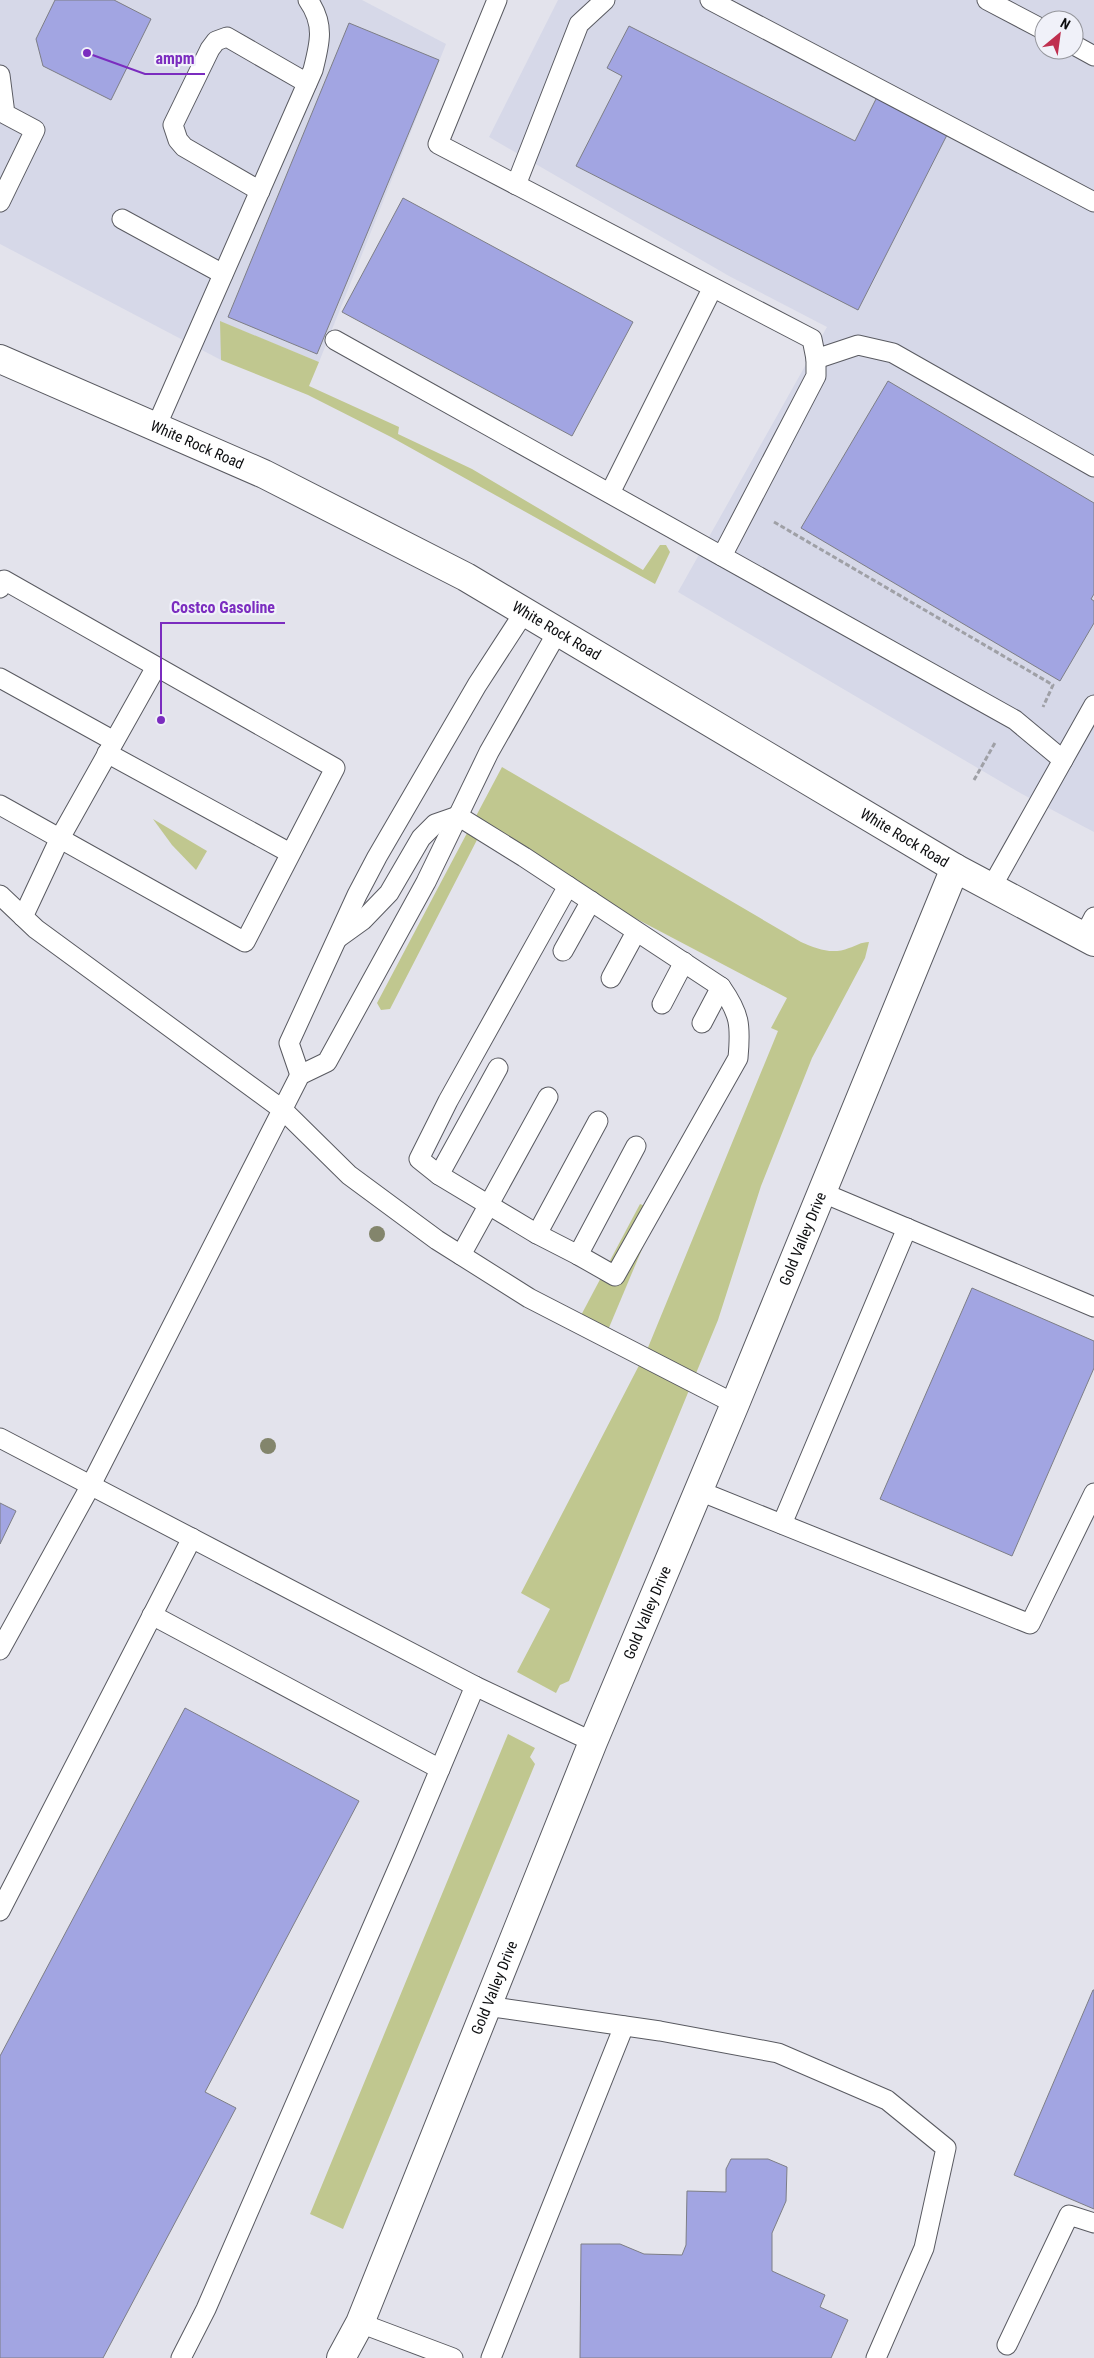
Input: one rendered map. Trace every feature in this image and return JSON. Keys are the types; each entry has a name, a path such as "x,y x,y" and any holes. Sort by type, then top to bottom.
{"street":[{"name":"White Rock Road","path":"2,366 156,427 264,474 466,577 955,868 991,888 1091,932"},
{"name":"Gold Valley Drive","path":"341,2358 360,2323 593,1742 697,1490 735,1404 955,868"}],"lane":[{"path":"156,427 307,83 319,46 319,19 308,0"},
{"path":"497,0 438,144 712,289 812,339 816,359 816,376 722,556"},
{"path":"516,185 579,24 605,0"},
{"path":"710,0 1094,202"},
{"path":"987,0 1034,25"},
{"path":"260,191 184,147 178,140 173,125 210,49 216,41 227,37 307,83"},
{"path":"0,75 2,115 35,130 0,202"},
{"path":"122,219 223,274"},
{"path":"610,493 712,289"},
{"path":"335,340 1021,724 1063,760"},
{"path":"816,359 858,345 893,353 1094,467"},
{"path":"0,588 4,580 335,768 245,942 0,805"},
{"path":"300,1075 289,1043 357,895 477,685 525,611"},
{"path":"0,1650 90,1485 300,1075 327,1062 426,882 488,752 558,631"},
{"path":"23,916 60,838 156,667"},
{"path":"0,678 111,747 290,853"},
{"path":"991,888 1094,706"},
{"path":"338,938 362,920 389,893 421,838 434,824 458,816"},
{"path":"458,816 592,901 721,987 735,1007 740,1035 738,1058 615,1276 537,1234 491,1204 439,1175 419,1159 448,1101 568,886"},
{"path":"0,894 36,930 283,1110 349,1175 436,1240 529,1298 735,1404"},
{"path":"563,951 592,901"},
{"path":"611,978 636,932"},
{"path":"662,1004 684,962"},
{"path":"702,1023 721,987"},
{"path":"439,1175 498,1068"},
{"path":"461,1255 491,1204 548,1097"},
{"path":"537,1234 598,1121"},
{"path":"578,1255 636,1146"},
{"path":"821,1192 1094,1307"},
{"path":"782,1524 907,1228"},
{"path":"0,1438 475,1686 593,1742"},
{"path":"697,1490 1030,1624 1094,1493"},
{"path":"0,1911 192,1538"},
{"path":"152,1615 440,1768"},
{"path":"181,2358 206,2309 475,1686"},
{"path":"486,2006 624,2026 778,2053 887,2100 946,2148 924,2248 876,2358"},
{"path":"491,2358 624,2026"},
{"path":"1007,2345 1069,2215 1094,2223"},
{"path":"360,2323 453,2358"}],"path":[{"path":"774,522 1053,685 1041,712 996,741 974,780"}],"shaded area":[{"path":"0,0 362,0 446,44 319,362 221,322 221,360 0,244"},
{"path":"558,0 1094,0 1094,832 1022,794 678,592 827,327 729,276 489,137"}],"green space":[{"path":"220,321 319,362 309,386 399,427 398,434 472,469 643,570 660,545 666,545 670,552 655,584 391,437 308,395 221,360"},
{"path":"502,767 801,942 819,949 837,951 869,942 865,958 812,1058 761,1186 718,1320 569,1681 560,1685 556,1693 517,1672 550,1609 521,1593 647,1350 778,1031 771,1028 787,998 479,836 390,1009 381,1010 377,1003"},
{"path":"153,819 207,851 196,870 172,845"},
{"path":"640,1204 658,1211 608,1330 578,1321"},
{"path":"508,1734 535,1748 530,1757 535,1764 343,2229 310,2214"}],"building":[{"path":"55,0 114,0 151,19 111,100 43,66 36,39"},
{"path":"349,23 439,60 317,354 228,317"},
{"path":"629,26 855,141 877,97 948,133 858,310 576,166 622,76 607,68"},
{"path":"403,198 633,322 572,436 342,312"},
{"path":"888,381 1094,503 1094,594 1091,599 1094,601 1094,623 1060,681 801,528"},
{"path":"972,1288 1094,1341 1094,1368 1012,1556 880,1499"},
{"path":"0,1503 16,1511 0,1544"},
{"path":"185,1708 359,1801 205,2092 236,2108 103,2358 0,2358 0,2056"},
{"path":"1094,1990 1094,2209 1014,2175"},
{"path":"731,2159 768,2159 787,2167 786,2201 772,2233 772,2271 825,2295 820,2307 848,2320 831,2358 580,2358 581,2244 620,2244 644,2254 682,2255 686,2245 687,2191 726,2192 726,2169"}],"place":[{"name":"ampm","path":"87,53"},
{"name":"Costco Gasoline","path":"161,720"}]}
